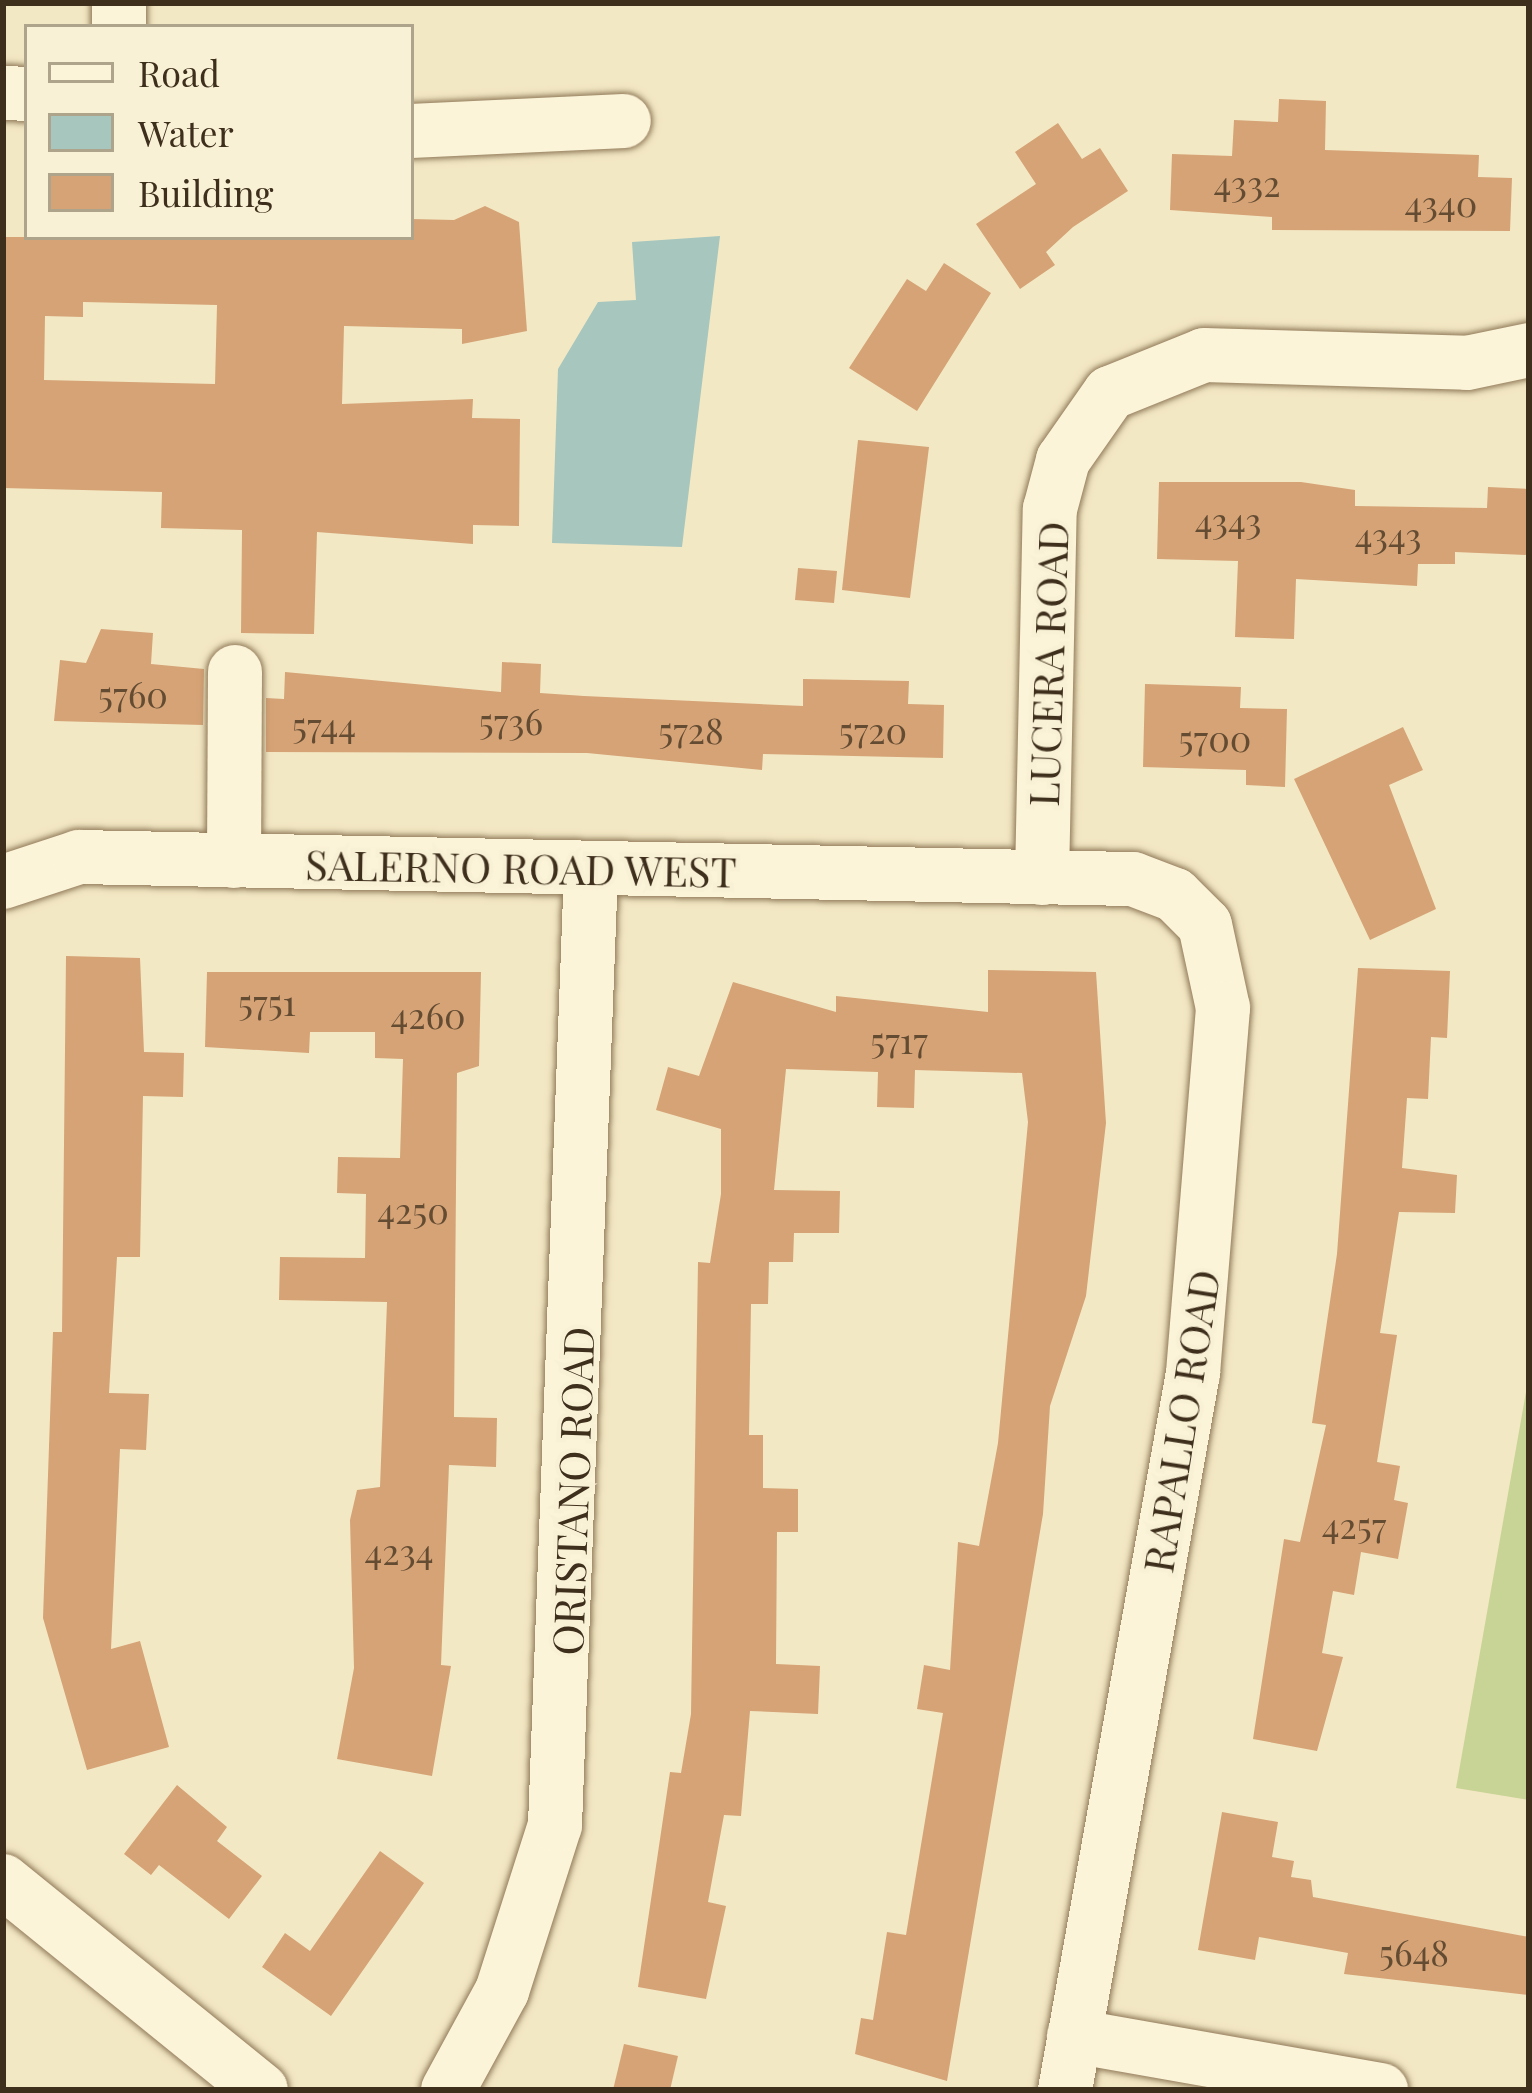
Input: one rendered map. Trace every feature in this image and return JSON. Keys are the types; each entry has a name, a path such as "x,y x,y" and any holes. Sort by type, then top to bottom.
{"street":[{"path":"414,130 624,122"},
{"name":"LUCERA ROAD","path":"1042,878 1050,509 1063,460 1110,393 1204,355 1467,363 1529,350"},
{"path":"234,861 235,672"},
{"name":"SALERNO ROAD WEST","path":"4,881 79,857 1042,878"},
{"name":"ORISTANO ROAD","path":"448,2090 502,1990 555,1825 591,869"},
{"name":"RAPALLO ROAD","path":"1042,878 1132,879 1175,896 1205,925 1222,1008 1193,1373 1065,2090"},
{"path":"3,1881 261,2090"},
{"path":"1074,2036 1381,2090"}],"green space":[{"path":"1529,1375 1529,1800 1456,1788"}],"water":[{"path":"720,236 682,547 552,543 558,369 598,302 636,300 632,242"}],"building":[{"path":"1279,99 1326,101 1325,150 1479,155 1478,177 1512,178 1510,231 1272,230 1272,217 1170,210 1172,154 1232,156 1234,120 1278,122"},
{"path":"1058,123 1082,159 1100,148 1128,191 1073,227 1046,252 1055,265 1020,289 976,224 1036,184 1015,152"},
{"path":"485,206 519,222 527,331 462,344 462,329 344,326 342,404 473,399 472,418 520,419 519,526 473,525 473,544 317,532 314,634 241,633 242,530 161,528 162,492 3,488 3,237 414,240 414,219 454,220","holes":["83,302 217,305 215,384 44,380 45,316 83,317"]},
{"path":"944,263 991,293 917,411 849,368 907,279 926,291"},
{"path":"858,440 929,447 910,598 842,590"},
{"path":"1159,482 1301,482 1355,490 1355,506 1487,508 1488,487 1529,489 1529,555 1455,552 1455,564 1418,564 1417,586 1296,579 1294,639 1235,637 1238,561 1157,559"},
{"path":"798,568 837,571 834,603 795,600"},
{"path":"101,629 153,633 151,664 204,669 203,725 54,721 60,660 86,663"},
{"path":"502,662 541,664 540,693 584,696 803,706 803,679 909,681 908,704 944,705 943,758 763,754 762,770 587,753 266,752 266,698 284,699 285,672 501,692"},
{"path":"1145,684 1241,687 1240,708 1287,709 1285,787 1246,785 1246,770 1143,767"},
{"path":"1403,727 1423,770 1389,785 1436,909 1370,940 1294,779"},
{"path":"66,956 140,958 144,1052 184,1053 183,1097 143,1096 140,1257 117,1257 109,1393 149,1394 146,1450 120,1449 111,1649 140,1641 169,1747 87,1770 43,1618 53,1332 62,1332"},
{"path":"1358,968 1450,971 1447,1038 1431,1037 1428,1099 1407,1098 1402,1168 1457,1175 1455,1213 1399,1212 1380,1333 1397,1335 1377,1462 1400,1466 1394,1500 1408,1503 1398,1559 1361,1552 1354,1595 1333,1591 1322,1653 1343,1657 1317,1751 1253,1739 1284,1539 1300,1542 1326,1425 1312,1423 1337,1254"},
{"path":"988,970 1096,972 1106,1123 1086,1296 1050,1406 1043,1514 947,2081 855,2054 861,2018 873,2020 887,1932 906,1935 943,1713 917,1709 924,1665 950,1670 958,1542 979,1546 998,1443 1028,1122 1022,1073 915,1070 914,1108 877,1107 878,1072 786,1069 774,1190 840,1191 839,1233 794,1233 793,1262 769,1262 768,1304 751,1304 749,1435 763,1435 763,1488 798,1489 798,1532 777,1532 776,1664 820,1666 818,1714 750,1711 741,1816 724,1815 708,1902 726,1906 706,1999 638,1987 670,1772 681,1773 691,1714 698,1262 710,1263 721,1194 721,1129 656,1110 668,1067 699,1076 733,982 836,1012 836,996 988,1012"},
{"path":"207,972 481,972 479,1066 457,1073 454,1417 497,1418 496,1467 449,1465 441,1665 451,1666 432,1776 337,1759 354,1668 350,1520 357,1490 380,1487 387,1302 279,1300 280,1257 365,1258 366,1194 337,1193 338,1157 400,1158 403,1059 375,1058 375,1032 310,1032 309,1053 205,1047"},
{"path":"177,1785 227,1827 217,1841 262,1876 229,1919 159,1865 151,1875 124,1854"},
{"path":"1222,1812 1278,1822 1272,1857 1294,1861 1291,1877 1311,1880 1313,1897 1529,1937 1529,1995 1344,1974 1348,1953 1259,1937 1255,1960 1198,1950"},
{"path":"380,1851 424,1883 331,2016 262,1967 285,1933 310,1951"},
{"path":"624,2044 678,2056 670,2090 613,2090"}]}
